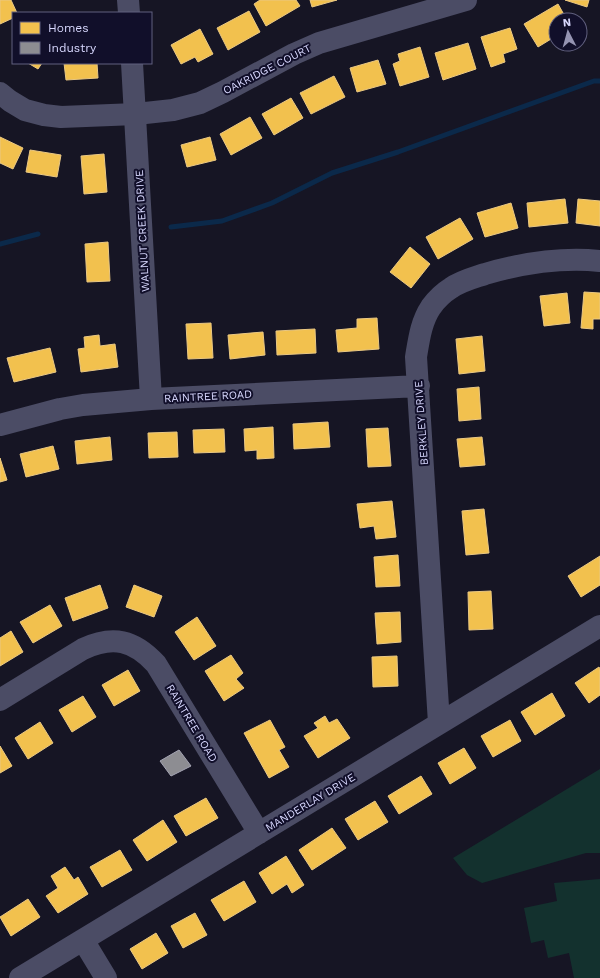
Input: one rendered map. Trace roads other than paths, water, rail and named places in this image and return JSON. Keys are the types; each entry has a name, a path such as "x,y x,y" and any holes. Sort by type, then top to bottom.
{"street":[{"path":"128,0 129,12"},
{"name":"OAKRIDGE COURT","path":"0,93 25,110 44,115 61,117 136,114 173,110 200,103 319,42 466,0"},
{"name":"WALNUT CREEK DRIVE","path":"132,64 152,399"},
{"name":"BERKLEY DRIVE","path":"439,723 416,357 423,322 431,308 440,297 451,288 464,281 511,267 561,259 600,261"},
{"name":"RAINTREE ROAD","path":"0,424 82,405 152,399 419,386"},
{"name":"MANDERLAY DRIVE","path":"20,978 600,626"},
{"name":"RAINTREE ROAD","path":"0,700 83,649 96,643 110,641 123,642 136,646 147,654 156,664 259,833"},
{"path":"83,940 106,978"}],"waterway":[{"path":"171,227 222,221 272,203 332,173 398,152 594,81 600,81"},
{"path":"0,244 38,234"}]}
